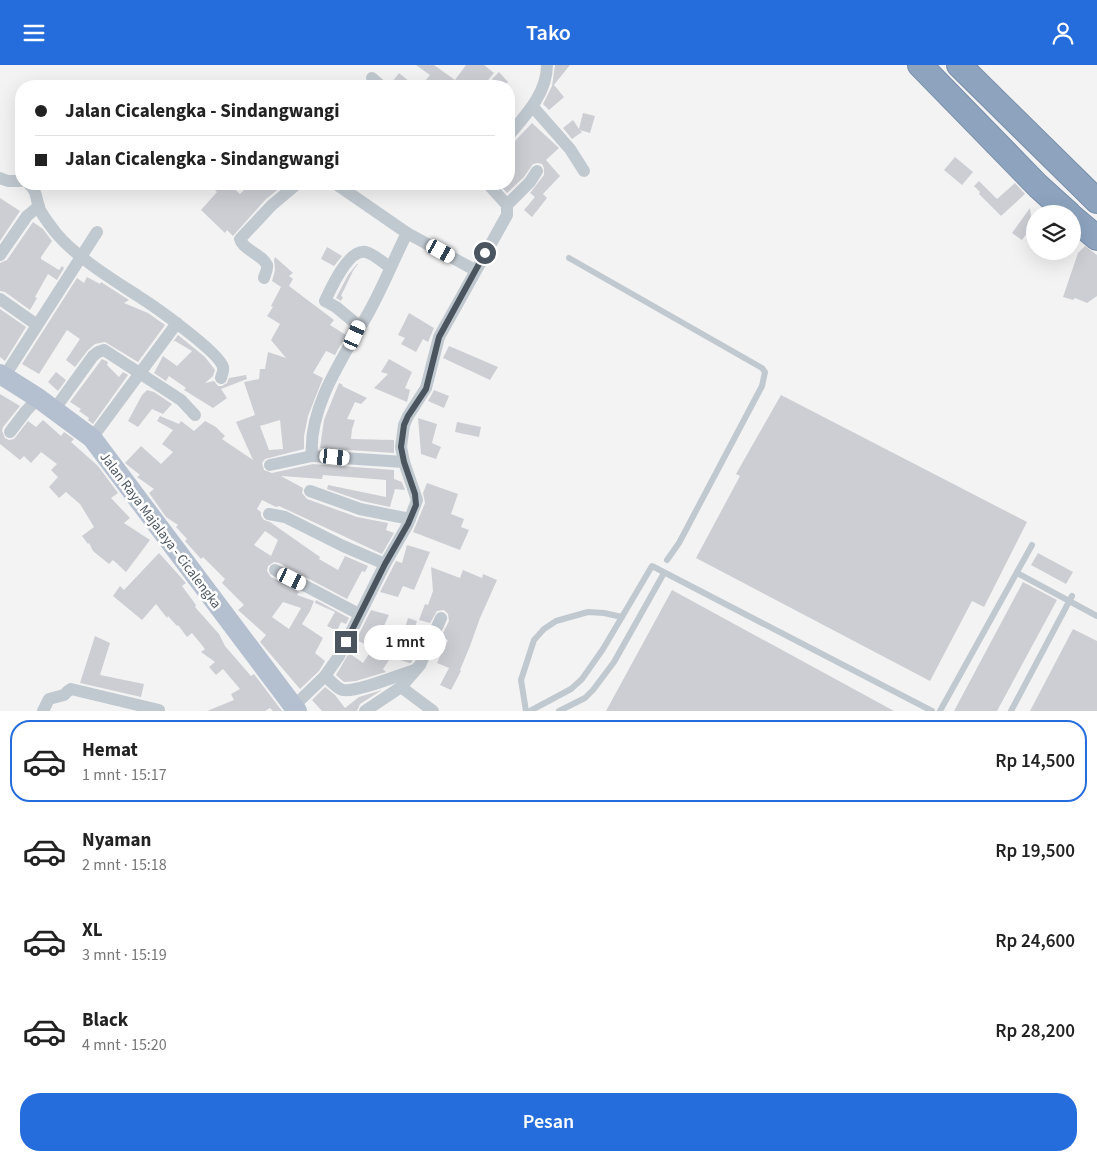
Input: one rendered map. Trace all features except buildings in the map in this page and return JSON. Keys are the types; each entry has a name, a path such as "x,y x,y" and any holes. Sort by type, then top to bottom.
{"highway":[{"path":"920,65 1038,186 1059,205"},
{"path":"959,65 1097,201"},
{"path":"1081,225 1097,238"}],"main road":[{"name":"Jalan Raya Majalaya - Cicalengka","path":"2,375 92,438 296,709"}],"street":[{"path":"515,128 532,107 545,81 547,65"},
{"path":"532,107 570,149 584,171"},
{"path":"507,205 538,171"},
{"path":"0,178 15,181"},
{"path":"34,190 39,206 58,235 81,256 110,278 159,309 200,343 222,364 223,372 221,378"},
{"path":"264,278 267,268 265,262 242,244 240,239 272,205 290,190"},
{"path":"345,190 407,233 475,270"},
{"path":"296,709 325,676 339,656 359,613 410,519 417,500 401,447 404,425 426,389 439,337 507,215 507,205 493,190"},
{"path":"0,255 27,216 39,206"},
{"path":"2,375 97,232"},
{"path":"312,456 311,443 319,407 407,233"},
{"path":"359,326 336,307 325,301 334,283 350,258 357,253 367,252 390,267"},
{"path":"0,299 37,325"},
{"path":"92,438 176,323"},
{"path":"10,432 26,411 46,404 98,352 104,350 181,401 195,415"},
{"path":"270,465 312,456 404,462"},
{"path":"310,491 360,509 410,519"},
{"path":"269,514 285,517 343,546 385,564"},
{"path":"274,570 359,613"},
{"path":"365,711 401,687 416,670 424,659 441,618"},
{"path":"325,676 341,689 346,690 368,686 416,670"},
{"path":"401,687 433,711"},
{"path":"43,711 49,699 64,695 72,689 158,710"}],"lane":[{"path":"569,258 765,372 764,382 679,543 667,560"},
{"path":"940,711 1032,545"},
{"path":"530,711 571,689 582,679 603,649 652,566 932,711"},
{"path":"559,711 585,697 593,690 614,661 664,573"},
{"path":"1017,573 1071,599 1097,616"},
{"path":"1011,711 1071,599"},
{"path":"526,711 521,680 534,640 544,629 556,621 588,612 622,617"}],"route":[{"path":"346,642 359,613 408,524 416,505 417,500 401,447 404,425 426,389 439,337 485,253"}]}
